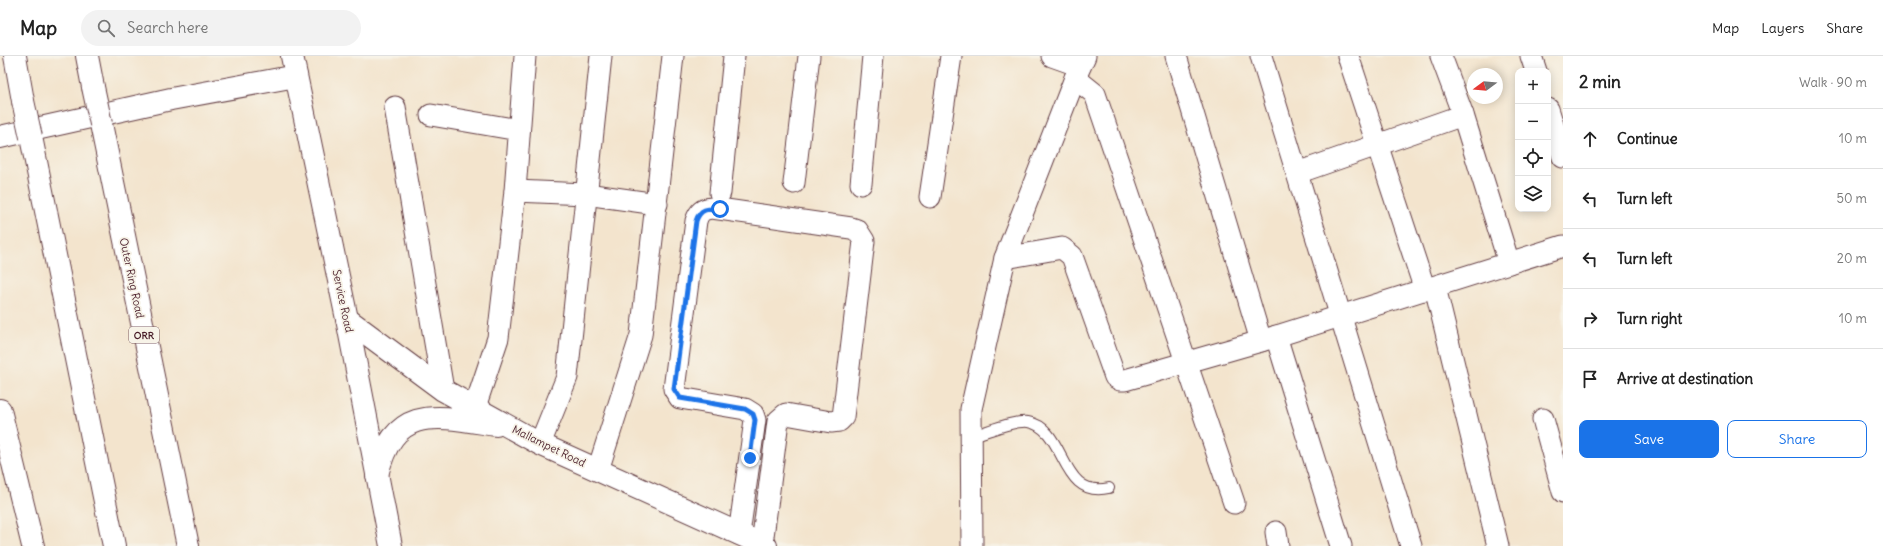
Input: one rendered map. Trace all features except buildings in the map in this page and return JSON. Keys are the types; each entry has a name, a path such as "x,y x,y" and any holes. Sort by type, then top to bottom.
{"main road":[{"path":"15,56 30,137 114,546"},
{"name":"Outer Ring Road","path":"87,56 188,546"},
{"path":"0,137 172,99 294,66"},
{"name":"Service Road","path":"294,66 347,319 376,477 391,546"},
{"name":"Mallampet Road","path":"347,319 442,390 540,444 764,545"},
{"path":"0,410 33,546"},
{"path":"376,477 382,456 390,441 405,426 415,420 427,418 458,419 511,428"}],"street":[{"path":"475,407 498,338 515,191 525,56"},
{"path":"540,444 567,377 601,56"},
{"path":"598,470 641,335 673,56"},
{"path":"720,193 734,56"},
{"path":"794,183 809,56"},
{"path":"861,184 873,56"},
{"path":"930,197 951,56"},
{"path":"1052,56 1080,67 1095,94 1188,363 1234,503"},
{"path":"1176,56 1269,339 1341,546"},
{"path":"1261,56 1411,546"},
{"path":"1348,56 1430,288 1498,546"},
{"path":"1441,56 1463,115 1510,263"},
{"path":"1531,56 1535,68"},
{"path":"972,546 971,409 1005,258 1080,67"},
{"path":"395,107 442,390"},
{"path":"431,115 519,130"},
{"path":"1297,173 1463,115"},
{"path":"1551,119 1563,157"},
{"path":"515,191 586,194 657,204"},
{"path":"739,534 755,420 753,414 745,409 680,398 674,389 696,221 698,214 704,209 712,208 851,228 857,230 864,241 843,417 839,421 831,422 786,414 778,421 764,545"},
{"path":"1005,258 1062,248 1068,251 1072,256 1115,377 1120,380 1125,380 1269,339 1563,246"},
{"path":"1542,419 1563,492"}],"lane":[{"path":"972,436 1016,423 1028,422 1039,426 1050,437 1075,480 1087,488 1099,490 1109,488"}],"route":[{"path":"720,209 704,209 698,214 696,221 674,389 680,398 745,409 753,414 755,420 750,458"}]}
